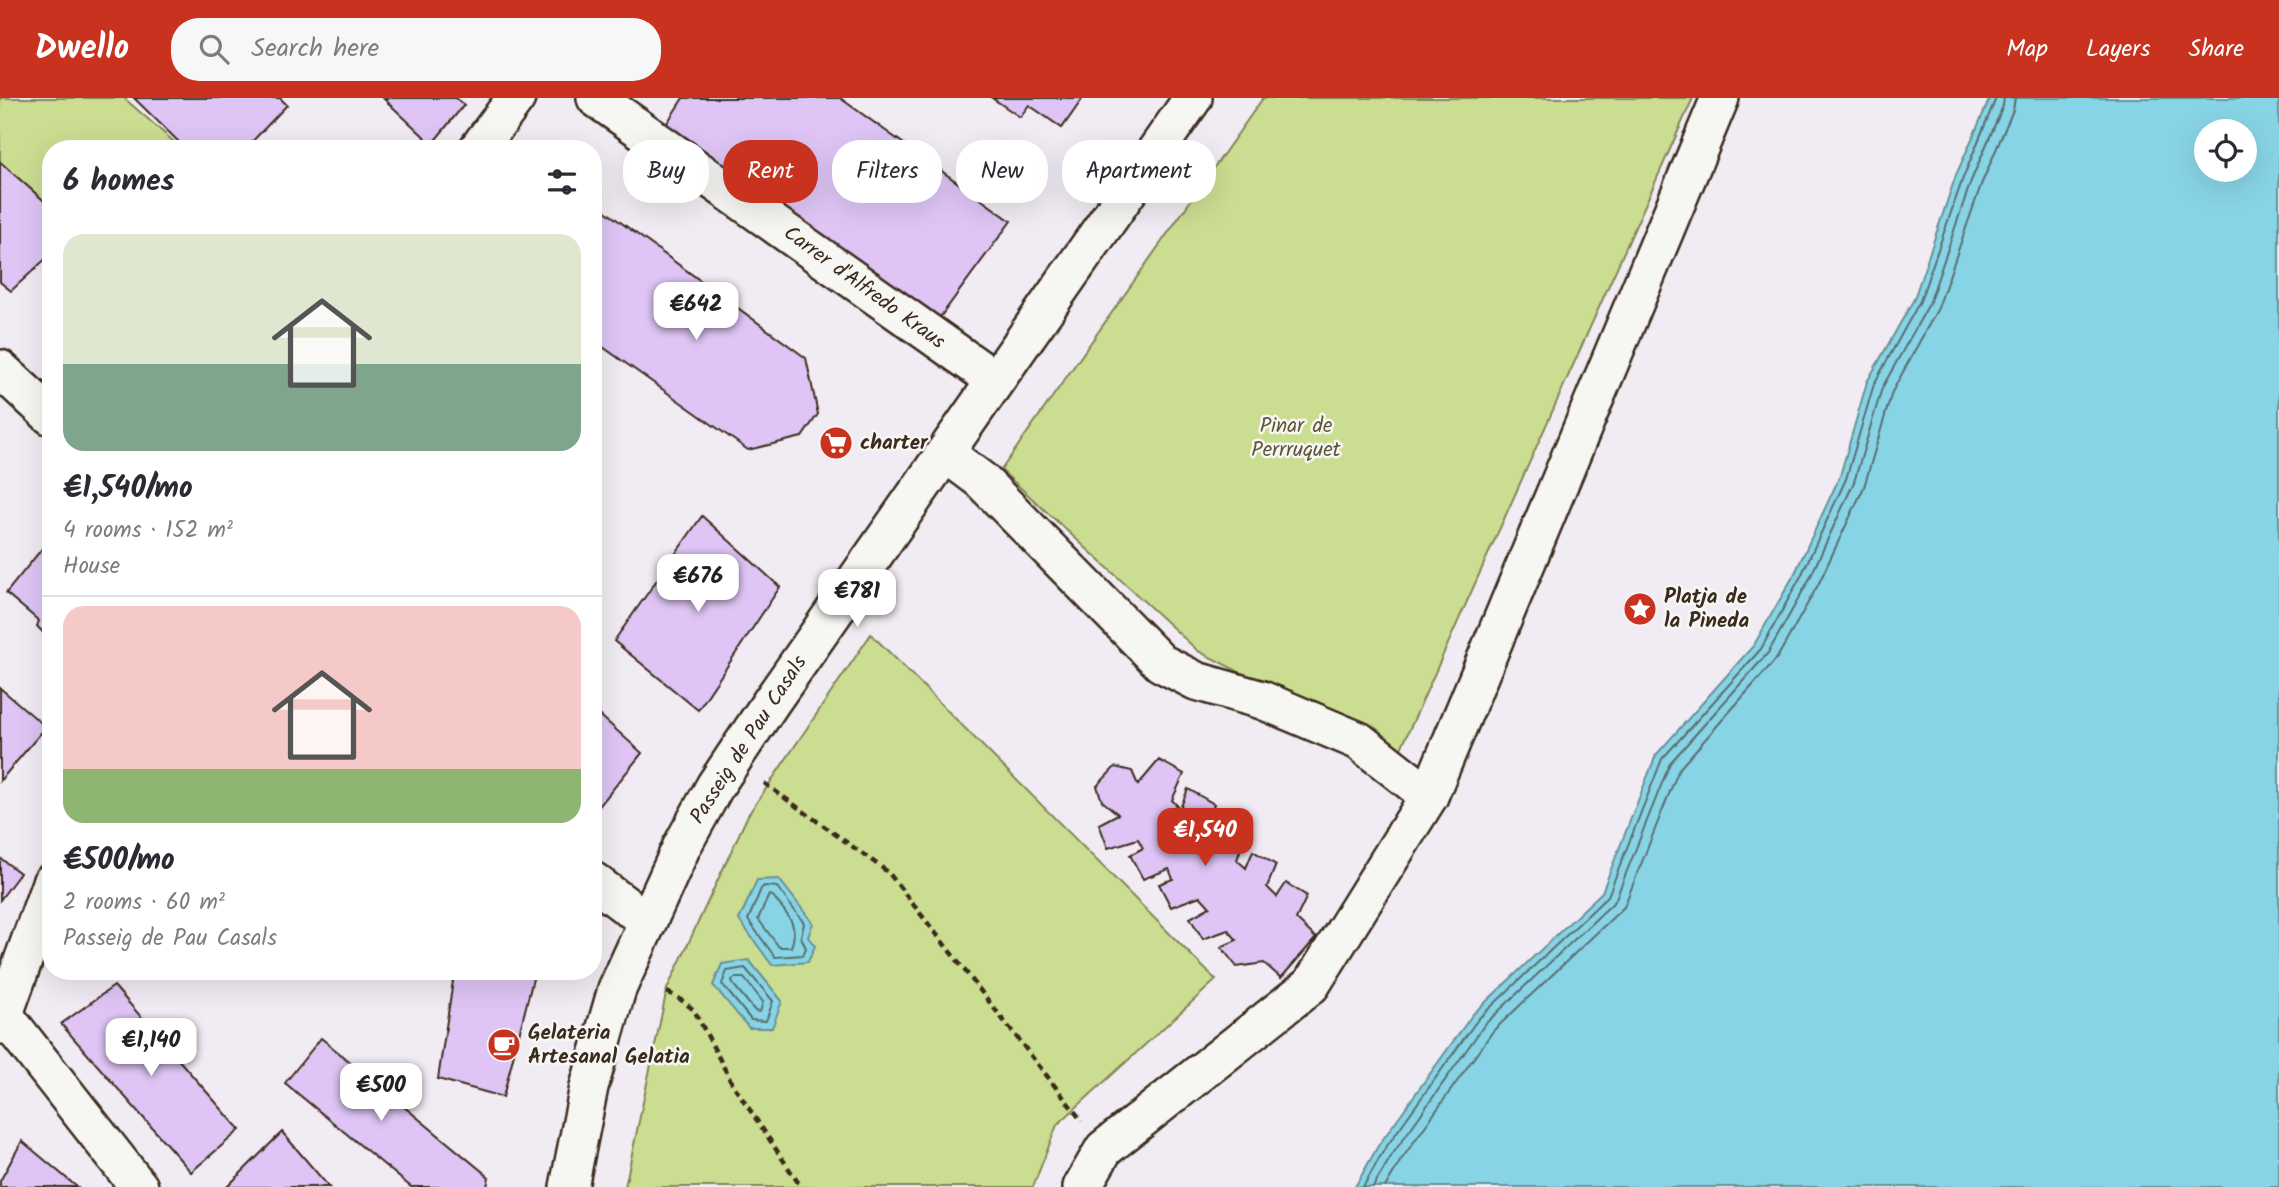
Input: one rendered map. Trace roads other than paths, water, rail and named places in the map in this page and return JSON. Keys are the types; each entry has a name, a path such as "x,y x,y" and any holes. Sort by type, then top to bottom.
{"street":[{"path":"485,140 516,98"},
{"name":"Passeig de Pau Casals","path":"569,1187 589,1087 617,989 682,846 742,744 1193,98"},
{"path":"1082,1187 1104,1149 1311,985 1429,796 1720,98"},
{"name":"Carrer d'Alfredo Kraus","path":"604,100 995,380"},
{"path":"0,369 42,408"},
{"path":"945,453 982,480 1161,663 1196,681 1262,700 1359,741 1429,796"},
{"path":"602,888 648,918"},
{"path":"42,907 1,1016 139,1187"}],"water":[{"path":"1990,98 2279,98 2279,1187 1355,1187 1378,1146 1473,1014 1602,892 1656,755 1754,645 1795,573 1840,476 1867,382 1914,299 1956,175"},
{"path":"779,879 813,923 808,937 815,946 808,962 772,965 739,920 757,880"},
{"path":"749,960 782,1001 772,1028 749,1028 713,985 722,964"}],"place":[{"name":"charter","path":"836,443"},
{"name":"Platja de la Pineda","path":"1640,609"},
{"name":"Gelateria Artesanal Gelatia","path":"504,1045"}],"park label":[{"name":"Pinar de Perrruquet","path":"1296,438"}]}
